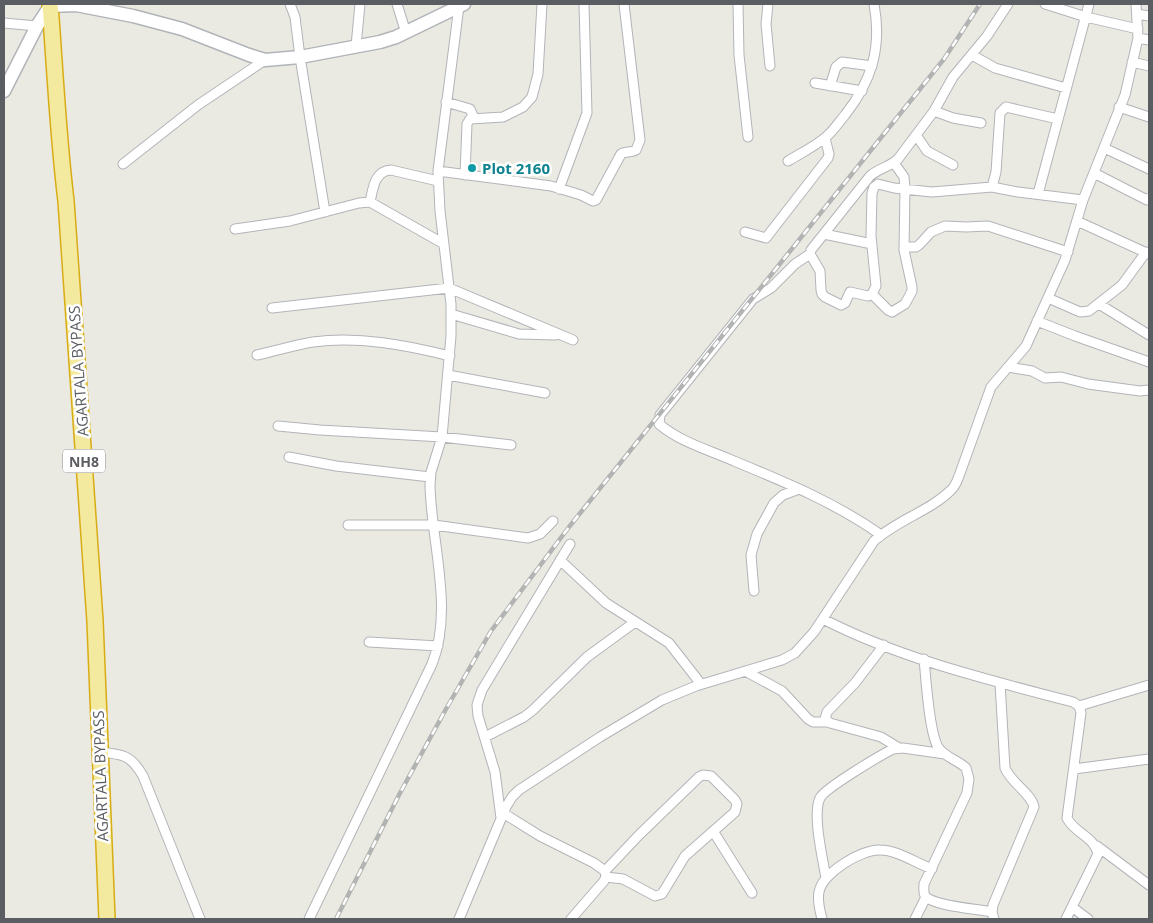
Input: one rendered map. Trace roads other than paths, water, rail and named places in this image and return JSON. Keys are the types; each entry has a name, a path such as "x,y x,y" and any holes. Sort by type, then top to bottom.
{"highway":[{"name":"AGARTALA BYPASS","path":"50,5 52,50 66,201 95,621 107,919"}],"main road":[{"path":"4,90 36,26 50,5 76,5 133,16 182,30 265,60 380,42 406,33 462,5"}],"street":[{"path":"290,4 295,17 325,212"},
{"path":"356,46 360,4"},
{"path":"397,4 406,33"},
{"path":"465,175 466,124 470,119 503,117 523,107 532,97 538,74 542,4"},
{"path":"559,189 587,113 584,4"},
{"path":"438,171 559,189 581,195 593,201 596,200 621,154 633,152 640,140 624,4"},
{"path":"738,4 739,55 748,137"},
{"path":"768,4 766,24 770,66"},
{"path":"788,161 825,138 862,91 876,52 878,34 874,4"},
{"path":"881,535 845,511 799,489 684,440 660,425 658,421 660,415 754,299 771,288 795,264 810,254 810,250 870,176 879,168 894,163 934,111 947,86 987,36 1008,4"},
{"path":"1045,4 1138,33 1149,40"},
{"path":"1038,194 1089,4"},
{"path":"459,919 502,816 512,797 529,783 600,737 662,700 701,684 782,660 795,652 814,632 865,554 881,535 952,490 959,476 991,387 1026,346 1068,252 1082,200 1125,95 1138,33 1136,4"},
{"path":"309,919 432,664 438,646 441,628 440,593 430,477 442,437 450,356 451,314 438,171 446,102 462,5"},
{"path":"1137,14 1149,16"},
{"path":"4,22 36,26"},
{"path":"972,55 995,68 1066,88"},
{"path":"123,164 198,105 265,60"},
{"path":"830,86 836,67 842,62 872,66"},
{"path":"1132,62 1149,66"},
{"path":"814,84 862,91"},
{"path":"446,102 470,109 474,118"},
{"path":"992,187 996,172 1000,119 1003,109 1006,107 1058,118"},
{"path":"1120,107 1149,117"},
{"path":"934,111 953,118 981,123"},
{"path":"916,135 927,151 954,165"},
{"path":"745,232 766,238 828,158 829,154 825,138"},
{"path":"1104,148 1149,169"},
{"path":"872,294 892,312 905,304 912,291 904,246 904,177 894,163"},
{"path":"370,202 376,177 385,170 438,181"},
{"path":"1094,173 1147,200 1149,198"},
{"path":"810,254 820,271 821,290 825,297 842,305 850,292 868,296 872,294 876,286 872,244 872,194 874,187 878,184 932,192 992,187 1082,200"},
{"path":"235,230 268,225 370,202 444,244"},
{"path":"1048,298 1084,313 1122,285 1148,253 1077,221"},
{"path":"904,246 916,247 931,232 945,226 966,228 988,226 1068,252"},
{"path":"824,234 872,244"},
{"path":"272,308 448,288 573,340"},
{"path":"1098,304 1149,335"},
{"path":"451,314 519,334 559,334"},
{"path":"1037,321 1149,362"},
{"path":"257,354 314,342 345,341 398,344 450,356"},
{"path":"1008,367 1032,371 1045,378 1061,377 1088,384 1140,391 1149,390"},
{"path":"448,374 545,393"},
{"path":"278,426 442,437 511,445"},
{"path":"289,457 336,466 430,477"},
{"path":"754,591 751,556 757,534 774,503 783,495 799,489"},
{"path":"348,525 434,525 528,538 540,534 553,521"},
{"path":"502,816 495,772 478,716 477,706 482,690 570,544"},
{"path":"560,560 606,603 669,644 701,684"},
{"path":"823,619 846,630 924,659 1000,683 1073,702 1079,706 1082,713 1067,818 1072,825 1097,846 1149,885"},
{"path":"485,737 524,717 587,657 635,622"},
{"path":"369,642 438,646"},
{"path":"827,722 825,716 827,712 855,683 884,645"},
{"path":"924,659 935,739 938,747 966,768 970,784 963,804 924,884 924,893 926,897 936,902 993,917 993,905 1034,807 1032,801 1009,777 1005,768 1000,683"},
{"path":"745,671 782,692 813,722 827,722 881,736 899,748 946,754"},
{"path":"1079,706 1149,685"},
{"path":"826,878 818,824 818,804 821,796 868,764 899,748"},
{"path":"99,752 125,756 137,766 143,776 200,919"},
{"path":"1074,769 1149,759"},
{"path":"502,816 594,864 606,874 623,879 658,896 665,891 685,856 733,814 737,804 735,800 711,776 703,775 679,796 606,874 571,919"},
{"path":"713,832 752,893"},
{"path":"1066,919 1096,859 1098,854 1097,846"},
{"path":"822,919 818,894 826,878 861,854 879,850 887,851 932,869"},
{"path":"915,919 926,897"},
{"path":"1072,907 1088,919"}],"railway":[{"path":"336,919 400,793 491,631 569,527 944,59 980,4"}],"place":[{"name":"Plot 2160","path":"472,168"}]}
